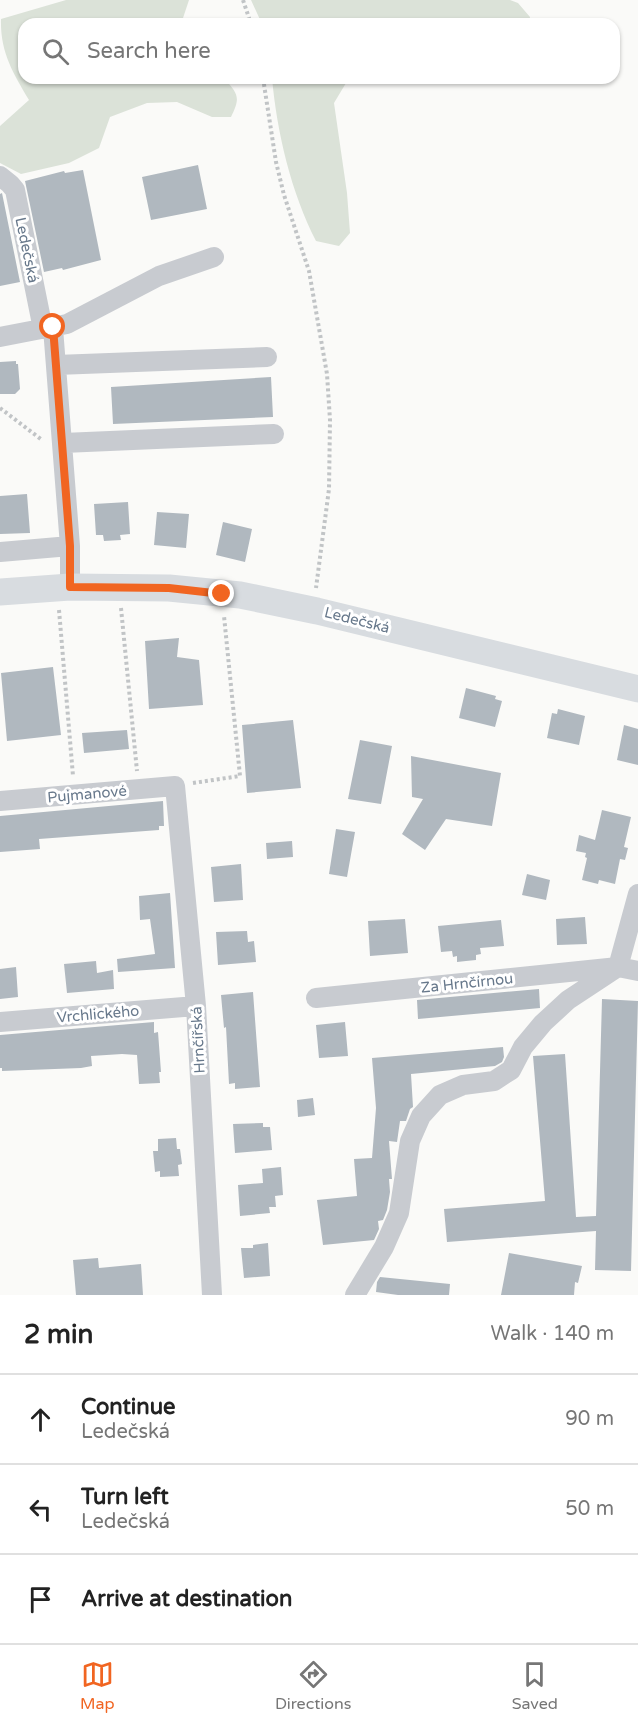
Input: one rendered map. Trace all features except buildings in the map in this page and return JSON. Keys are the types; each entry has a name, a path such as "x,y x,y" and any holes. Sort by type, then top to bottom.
{"main road":[{"name":"Ledečská","path":"0,592 64,588 169,588 222,594 317,611 638,689"}],"street":[{"name":"Ledečská","path":"0,176 15,190 56,365 70,546 64,588"},
{"path":"0,336 48,328 86,315 159,276 214,256"},
{"path":"56,365 267,357"},
{"path":"63,448 274,435"},
{"path":"0,552 70,546"},
{"name":"Pujmanové","path":"0,801 175,786"},
{"name":"Hrnčířská","path":"175,786 196,1006 212,1295"},
{"path":"355,1295 384,1247 399,1213 410,1141 421,1116 440,1095 463,1085 494,1081 511,1070 523,1047 543,1023 568,1000 618,967 638,894"},
{"name":"Za Hrnčírnou","path":"316,998 618,967 638,971"},
{"name":"Vrchlického","path":"0,1022 196,1006"}],"path":[{"path":"243,0 249,18"},
{"path":"264,84 276,162 284,195 309,271 327,374 330,420 329,489 315,594 317,611"},
{"path":"0,408 54,449 56,454 63,448"},
{"path":"64,588 74,795"},
{"path":"119,588 138,789"},
{"path":"175,786 240,776 222,594"}],"shaded area":[{"path":"66,0 189,0 183,18 18,18 18,80 5,52 1,19"},
{"path":"251,0 510,0 518,3 530,17 530,18 259,18"},
{"path":"20,84 229,84 237,96 231,117 212,117 177,102 147,103 110,117 99,148 69,163 21,174 0,163 0,126 29,100"},
{"path":"273,84 345,84 334,103 347,193 350,233 339,246 316,241 292,182 277,120"}],"route":[{"path":"53,327 70,546 70,587 169,588 222,594"}]}
